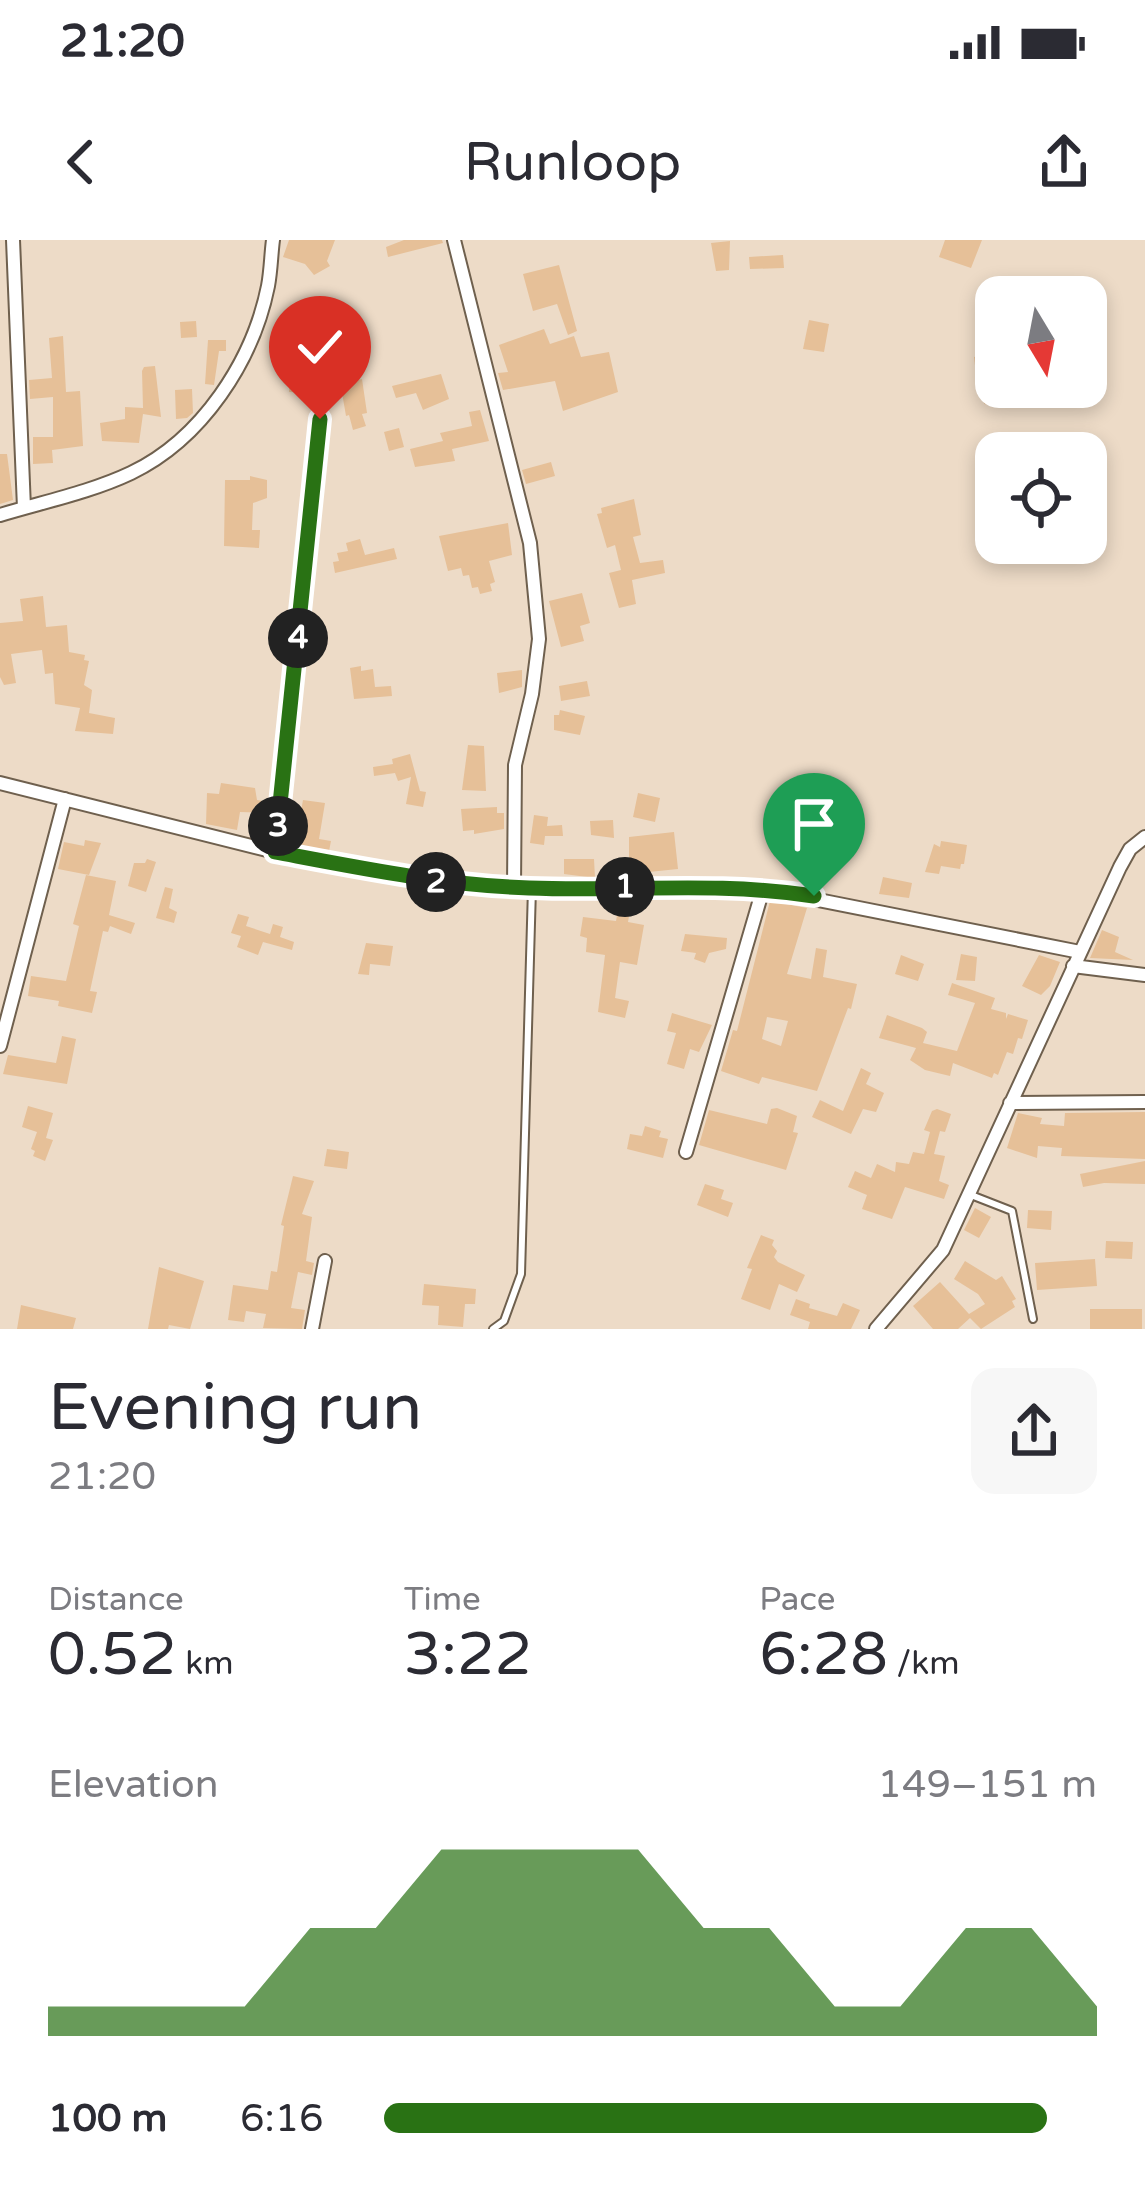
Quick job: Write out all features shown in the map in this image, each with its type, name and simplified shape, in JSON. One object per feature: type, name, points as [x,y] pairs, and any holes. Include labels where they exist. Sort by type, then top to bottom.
[{"type":"street","points":[[13,240],[24,508]]},
{"type":"street","points":[[0,515],[128,474],[188,434],[221,393],[253,335],[267,288],[273,240]]},
{"type":"street","points":[[454,240],[530,543],[537,590],[539,638],[515,766],[514,887]]},
{"type":"street","points":[[275,852],[320,419]]},
{"type":"street","points":[[0,783],[275,852],[443,884],[763,889],[1145,975]]},
{"type":"street","points":[[0,1046],[65,799]]},
{"type":"street","points":[[876,1329],[943,1250],[1120,867],[1130,849],[1145,837]]},
{"type":"street","points":[[686,1152],[763,889]]},
{"type":"street","points":[[1010,1103],[1145,1102]]},
{"type":"street","points":[[312,1329],[325,1262]]},
{"type":"lane","points":[[493,1329],[504,1322],[521,1274],[532,888]]},
{"type":"lane","points":[[971,1195],[1012,1211],[1033,1319]]},
{"type":"building","points":[[289,240],[335,240],[327,261],[330,266],[314,275],[305,264],[283,257]]},
{"type":"building","points":[[404,240],[443,243],[388,257],[386,247]]},
{"type":"building","points":[[945,240],[982,240],[971,268],[939,257]]},
{"type":"building","points":[[730,241],[729,270],[716,271],[711,243]]},
{"type":"building","points":[[783,255],[784,268],[750,269],[749,257]]},
{"type":"building","points":[[559,265],[577,331],[568,335],[557,304],[533,311],[523,274]]},
{"type":"building","points":[[809,320],[829,324],[824,352],[803,349]]},
{"type":"building","points":[[196,321],[197,337],[181,338],[180,322]]},
{"type":"building","points":[[544,329],[550,344],[574,336],[581,357],[609,352],[618,392],[563,411],[555,381],[503,390],[498,373],[508,372],[499,345]]},
{"type":"building","points":[[63,336],[66,392],[80,391],[83,446],[52,450],[53,463],[33,464],[33,437],[53,437],[53,397],[30,399],[29,380],[52,378],[49,338]]},
{"type":"building","points":[[208,340],[226,340],[226,351],[219,351],[214,385],[205,384]]},
{"type":"building","points":[[155,366],[161,417],[143,414],[139,443],[102,441],[100,423],[125,419],[125,407],[143,408],[142,371]]},
{"type":"building","points":[[290,366],[319,367],[318,393],[289,392]]},
{"type":"building","points":[[356,370],[367,413],[362,414],[366,426],[353,430],[339,375]]},
{"type":"building","points":[[441,374],[449,399],[423,410],[416,393],[396,398],[392,386]]},
{"type":"building","points":[[192,389],[193,413],[176,419],[175,390]]},
{"type":"building","points":[[480,410],[489,441],[452,449],[455,461],[415,467],[410,449],[443,441],[440,433],[472,426],[469,412]]},
{"type":"building","points":[[399,428],[404,447],[389,451],[384,432]]},
{"type":"building","points":[[0,454],[7,454],[13,500],[0,504]]},
{"type":"building","points":[[551,462],[555,476],[526,484],[522,470]]},
{"type":"building","points":[[250,476],[267,480],[267,498],[253,503],[252,530],[260,530],[259,548],[224,546],[225,480],[250,480]]},
{"type":"building","points":[[634,499],[641,535],[633,537],[640,563],[663,560],[665,573],[632,580],[636,604],[619,608],[609,573],[621,570],[615,545],[607,548],[597,514],[602,513],[601,508]]},
{"type":"building","points":[[508,523],[512,555],[489,561],[495,582],[490,584],[492,591],[480,594],[461,568],[448,571],[439,536]]},
{"type":"building","points":[[360,539],[365,555],[394,548],[397,559],[335,573],[337,553],[348,551],[346,543]]},
{"type":"building","points":[[582,593],[590,623],[580,626],[584,641],[561,647],[549,601]]},
{"type":"building","points":[[43,596],[46,627],[67,625],[69,652],[85,655],[84,660],[89,661],[84,685],[92,690],[89,713],[115,718],[113,734],[75,731],[80,708],[55,704],[53,673],[45,674],[42,650],[11,654],[16,683],[4,685],[0,623],[23,621],[20,599]]},
{"type":"building","points":[[361,666],[361,671],[373,669],[375,687],[391,686],[392,696],[354,699],[350,668]]},
{"type":"building","points":[[522,670],[522,687],[499,693],[497,673]]},
{"type":"building","points":[[587,681],[590,696],[561,701],[559,686]]},
{"type":"building","points":[[560,710],[585,716],[580,735],[554,730],[554,715]]},
{"type":"building","points":[[468,745],[484,746],[486,791],[462,790]]},
{"type":"building","points":[[410,754],[420,791],[426,792],[423,807],[406,804],[411,777],[398,781],[395,773],[374,776],[373,767],[393,764],[392,759]]},
{"type":"building","points":[[221,783],[255,788],[257,800],[270,802],[268,813],[240,812],[237,830],[206,824],[207,793],[219,794]]},
{"type":"building","points":[[638,793],[660,798],[655,822],[633,817]]},
{"type":"building","points":[[303,800],[325,803],[319,839],[331,841],[329,851],[295,845]]},
{"type":"building","points":[[497,807],[497,813],[504,813],[504,829],[463,831],[461,809]]},
{"type":"building","points":[[534,815],[548,817],[547,826],[562,825],[563,836],[545,836],[544,845],[530,843]]},
{"type":"building","points":[[613,820],[614,838],[591,835],[590,821]]},
{"type":"building","points":[[674,832],[678,869],[629,874],[629,837]]},
{"type":"building","points":[[85,840],[101,843],[89,875],[58,869],[64,842],[84,846]]},
{"type":"building","points":[[941,841],[967,845],[964,864],[960,869],[941,866],[939,874],[925,872],[934,844],[940,847]]},
{"type":"building","points":[[564,859],[594,859],[595,878],[564,874]]},
{"type":"building","points":[[156,862],[146,892],[128,886],[134,863]]},
{"type":"building","points":[[86,875],[116,881],[109,915],[135,923],[131,934],[110,926],[108,932],[103,931],[90,991],[97,992],[92,1013],[28,996],[31,976],[66,981],[79,926],[73,924]]},
{"type":"building","points":[[883,877],[912,883],[909,898],[879,894]]},
{"type":"building","points":[[165,887],[173,889],[169,908],[177,912],[174,923],[156,918]]},
{"type":"building","points":[[620,899],[632,899],[628,922],[644,925],[637,965],[620,962],[615,998],[629,1001],[625,1018],[598,1012],[605,955],[586,952],[587,938],[580,936],[583,917],[616,921]]},
{"type":"building","points":[[770,901],[807,908],[787,974],[811,979],[816,948],[827,950],[823,977],[857,984],[817,1091],[762,1077],[759,1084],[721,1071],[733,1030],[737,1031]],"holes":[[[767,1017],[788,1021],[781,1046],[762,1039]]]},
{"type":"building","points":[[238,914],[249,917],[246,926],[270,934],[273,924],[283,927],[280,937],[294,942],[292,950],[263,942],[258,955],[237,947],[241,936],[231,933]]},
{"type":"building","points":[[1102,930],[1119,937],[1115,952],[1133,960],[1090,958]]},
{"type":"building","points":[[685,934],[727,938],[726,949],[709,953],[705,963],[694,959],[696,953],[681,951]]},
{"type":"building","points":[[366,943],[393,946],[390,966],[370,964],[369,975],[358,974]]},
{"type":"building","points":[[961,954],[977,957],[975,981],[956,980]]},
{"type":"building","points":[[901,955],[924,964],[918,981],[895,974]]},
{"type":"building","points":[[1039,955],[1060,962],[1041,995],[1022,986]]},
{"type":"building","points":[[952,983],[995,998],[991,1009],[1006,1013],[1006,1019],[1008,1014],[1028,1020],[1013,1054],[1007,1052],[998,1075],[992,1078],[953,1063],[950,1076],[925,1070],[910,1060],[916,1048],[879,1038],[887,1015],[922,1028],[927,1032],[923,1043],[957,1051],[975,1003],[948,995]]},
{"type":"building","points":[[672,1013],[712,1025],[699,1052],[690,1049],[684,1069],[667,1064],[676,1033],[667,1031]]},
{"type":"building","points":[[62,1036],[76,1039],[67,1084],[3,1074],[8,1055],[56,1063]]},
{"type":"building","points":[[861,1068],[871,1073],[866,1084],[884,1093],[876,1112],[863,1109],[851,1134],[812,1117],[820,1100],[843,1111]]},
{"type":"building","points":[[28,1106],[53,1113],[46,1138],[53,1140],[45,1161],[33,1156],[31,1149],[37,1132],[22,1127]]},
{"type":"building","points":[[771,1109],[797,1116],[793,1132],[798,1133],[786,1170],[699,1145],[709,1110],[767,1124]]},
{"type":"building","points":[[937,1109],[951,1114],[934,1154],[945,1156],[939,1181],[949,1185],[944,1199],[905,1187],[892,1219],[862,1209],[867,1195],[848,1187],[855,1171],[871,1178],[877,1164],[895,1172],[896,1162],[909,1164],[913,1152],[924,1154],[930,1132],[924,1130]]},
{"type":"building","points":[[1145,1112],[1145,1159],[1061,1156],[1062,1148],[1038,1146],[1037,1158],[1007,1148],[1018,1113],[1042,1118],[1040,1124],[1064,1126],[1065,1113]]},
{"type":"building","points":[[645,1126],[668,1139],[663,1158],[627,1149],[630,1134],[642,1136]]},
{"type":"building","points":[[327,1149],[349,1152],[347,1169],[324,1166]]},
{"type":"building","points":[[1145,1161],[1145,1184],[1083,1187],[1080,1174]]},
{"type":"building","points":[[293,1176],[314,1181],[302,1214],[312,1217],[306,1261],[314,1263],[312,1275],[298,1272],[291,1308],[305,1310],[302,1329],[263,1328],[266,1314],[246,1311],[244,1322],[228,1320],[233,1285],[268,1290],[271,1271],[277,1272],[281,1225]]},
{"type":"building","points":[[705,1184],[724,1190],[721,1199],[733,1203],[728,1217],[697,1205]]},
{"type":"building","points":[[975,1208],[991,1217],[979,1238],[964,1230]]},
{"type":"building","points":[[1028,1210],[1052,1211],[1051,1230],[1027,1228]]},
{"type":"building","points":[[761,1235],[774,1240],[778,1262],[805,1275],[797,1292],[779,1284],[770,1310],[741,1299]]},
{"type":"building","points":[[1106,1241],[1133,1242],[1132,1259],[1105,1258]]},
{"type":"building","points":[[1095,1259],[1097,1286],[1037,1290],[1035,1263]]},
{"type":"building","points":[[965,1261],[996,1280],[1002,1276],[1016,1299],[1012,1301],[1015,1307],[981,1329],[970,1318],[958,1329],[933,1329],[913,1306],[940,1282],[969,1314],[985,1304],[954,1279]]},
{"type":"building","points":[[159,1267],[204,1281],[190,1329],[169,1325],[168,1329],[148,1329]]},
{"type":"building","points":[[424,1284],[476,1289],[475,1304],[465,1304],[463,1327],[438,1325],[439,1306],[422,1305]]},
{"type":"building","points":[[796,1299],[837,1316],[843,1303],[860,1310],[851,1329],[808,1329],[810,1322],[790,1315]]},
{"type":"building","points":[[21,1305],[76,1318],[73,1329],[17,1329]]},
{"type":"building","points":[[1090,1309],[1142,1309],[1142,1329],[1090,1329]]},
{"type":"route","points":[[320,419],[275,852],[443,884],[736,886],[814,896]]}]
